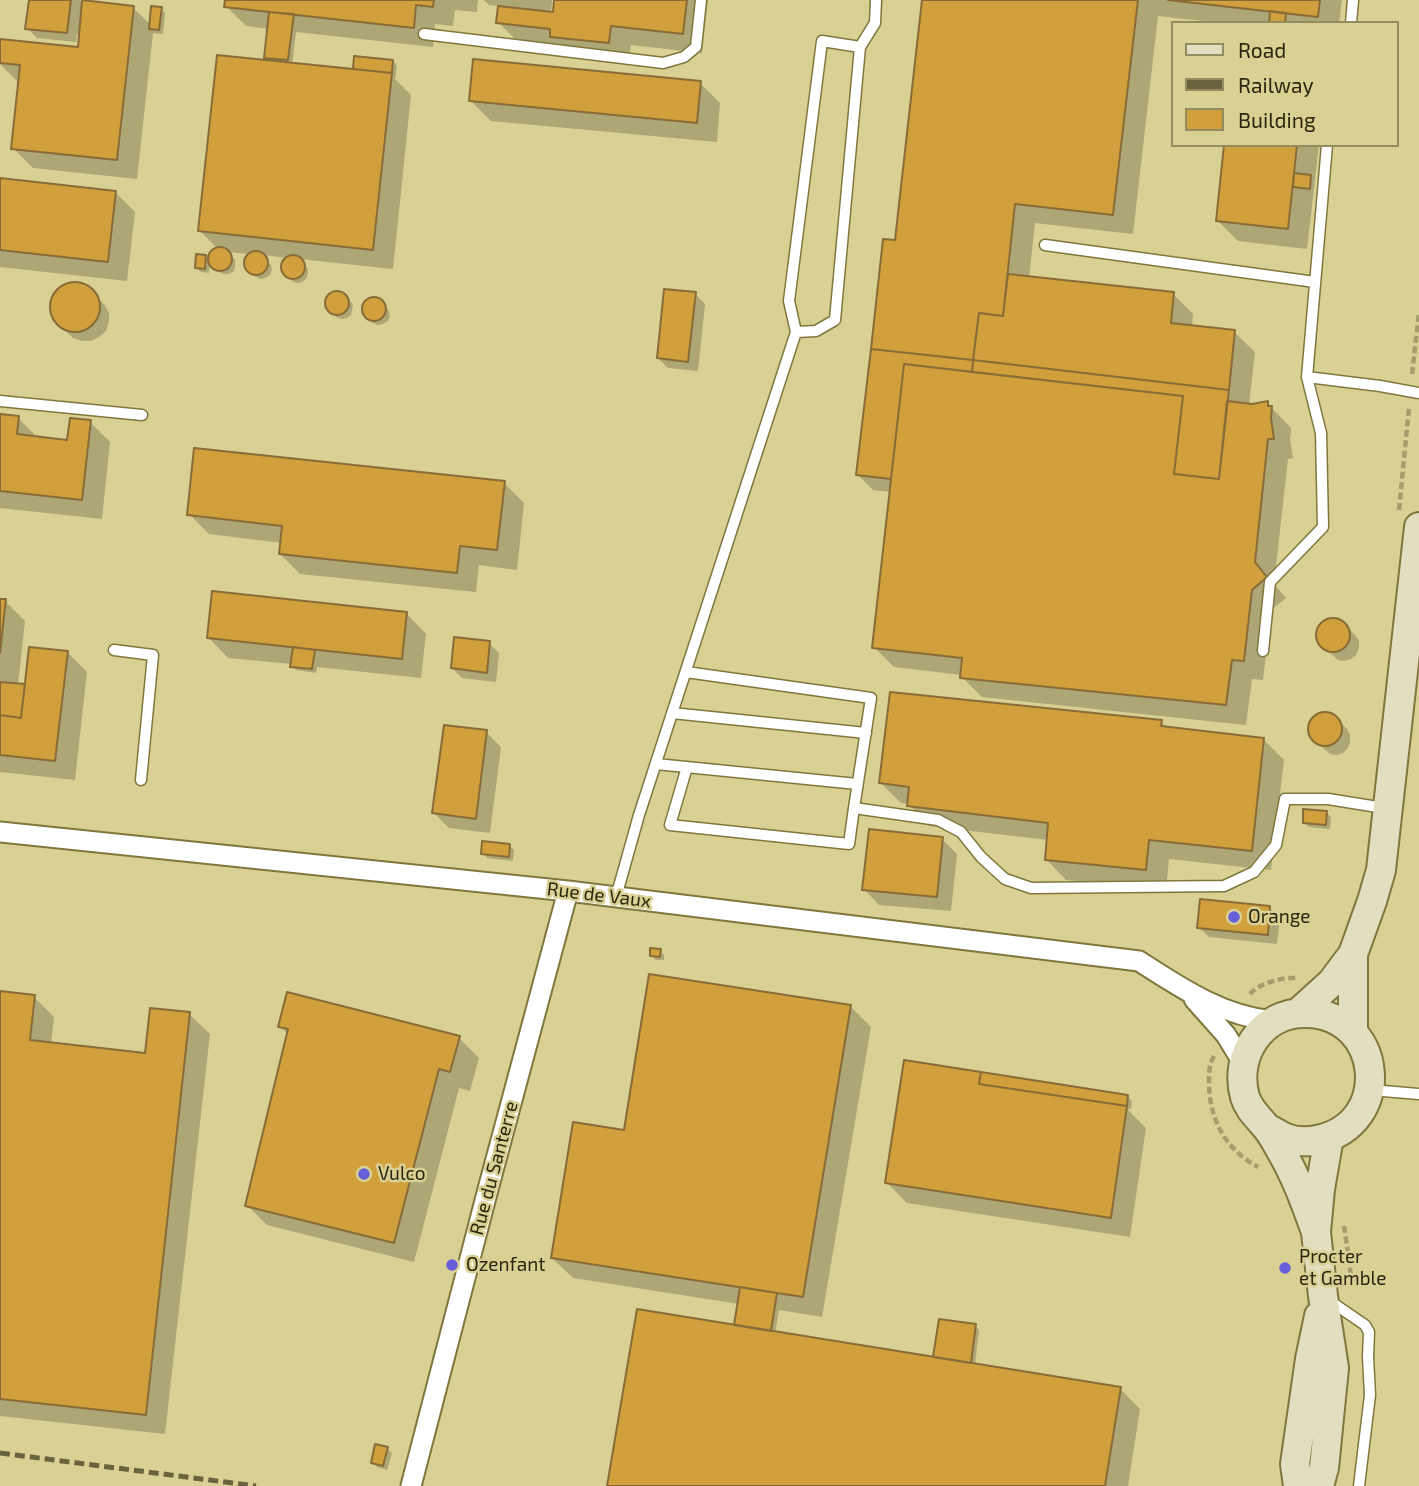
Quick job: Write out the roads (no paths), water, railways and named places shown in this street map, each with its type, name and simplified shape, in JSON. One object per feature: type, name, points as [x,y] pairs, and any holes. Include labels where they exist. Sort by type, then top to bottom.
[{"type":"main road","points":[[1317,1232],[1291,1169],[1246,1099],[1242,1082],[1243,1063],[1249,1046],[1259,1032],[1286,1017],[1332,982],[1353,954],[1372,901],[1381,870],[1419,527]]},
{"type":"main road","points":[[1353,954],[1353,1031]]},
{"type":"main road","points":[[1267,1128],[1286,1138],[1308,1142],[1329,1137],[1356,1119],[1370,1090],[1371,1069],[1365,1049],[1353,1031],[1337,1020],[1318,1013],[1286,1017]]},
{"type":"main road","points":[[1319,1486],[1324,1468],[1334,1368],[1317,1232],[1320,1189],[1329,1137]]},
{"type":"main road","points":[[1298,1486],[1295,1464],[1310,1359],[1323,1296]]},
{"type":"street","name":"Rue de Vaux","points":[[0,832],[568,891],[1139,961],[1188,993],[1237,1015],[1253,1019],[1286,1017]]},
{"type":"street","name":"Rue du Santerre","points":[[411,1486],[568,891]]},
{"type":"street","name":"Rue de Vaux","points":[[1188,993],[1226,1035],[1243,1063]]},
{"type":"lane","points":[[424,34],[663,63],[684,57],[696,47],[701,0]]},
{"type":"lane","points":[[796,332],[816,331],[835,320],[860,47],[875,23],[876,0]]},
{"type":"lane","points":[[1351,21],[1353,0]]},
{"type":"lane","points":[[616,897],[656,764],[796,332],[789,301],[822,41],[860,47]]},
{"type":"lane","points":[[1263,651],[1270,582],[1323,527],[1321,433],[1307,377],[1328,147]]},
{"type":"lane","points":[[1045,245],[1315,282]]},
{"type":"lane","points":[[1307,377],[1419,393]]},
{"type":"lane","points":[[0,401],[142,415]]},
{"type":"lane","points":[[114,650],[153,655],[141,780]]},
{"type":"lane","points":[[686,672],[871,698],[849,844],[670,825],[687,767]]},
{"type":"lane","points":[[673,713],[866,733]]},
{"type":"lane","points":[[656,764],[858,784]]},
{"type":"lane","points":[[854,808],[939,820],[961,832],[981,857],[1005,880],[1031,888],[1224,886],[1254,873],[1276,845],[1285,799],[1328,799],[1388,808]]},
{"type":"lane","points":[[1370,1090],[1419,1094]]},
{"type":"lane","points":[[1323,1296],[1365,1325],[1369,1332],[1370,1395],[1359,1486]]},
{"type":"railway","points":[[0,1453],[256,1486]]},
{"type":"place","name":"Orange","points":[[1234,917]]},
{"type":"place","name":"Vulco","points":[[364,1174]]},
{"type":"place","name":"Ozenfant","points":[[452,1265]]},
{"type":"place","name":"Procter et Gamble","points":[[1285,1268]]}]
